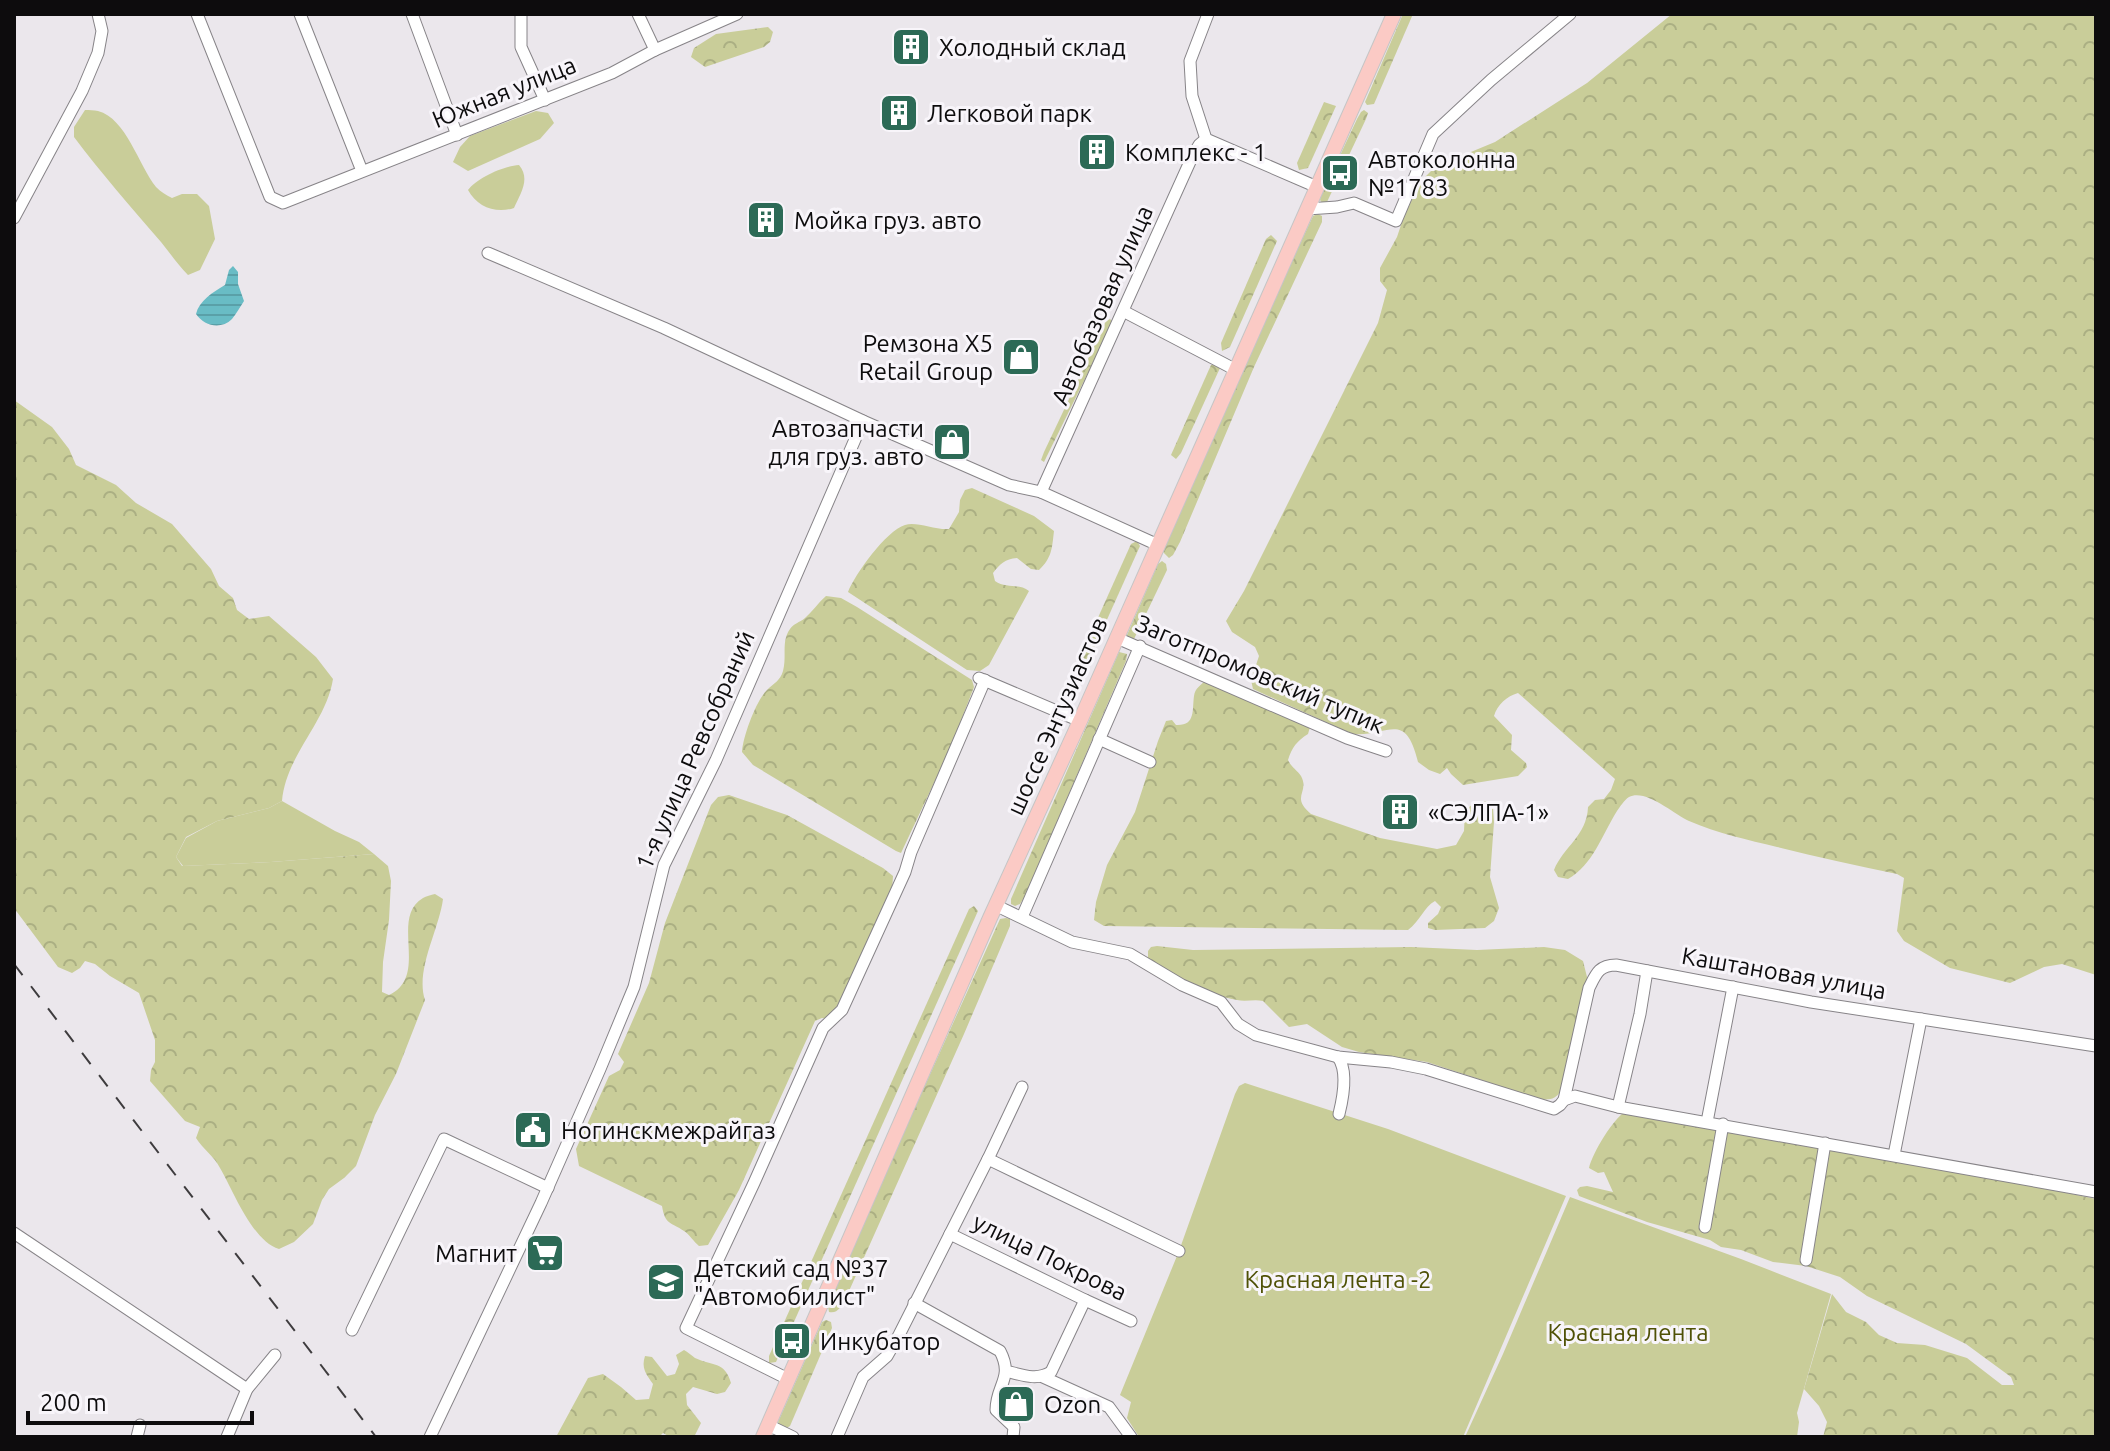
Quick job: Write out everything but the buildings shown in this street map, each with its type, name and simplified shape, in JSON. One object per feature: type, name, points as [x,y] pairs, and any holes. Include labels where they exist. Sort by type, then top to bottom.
[{"type":"main road","name":"шоссе Энтузиастов","points":[[765,1431],[995,905],[1394,14]]},
{"type":"street","points":[[14,218],[77,102],[98,53],[102,31],[98,14]]},
{"type":"street","name":"Южная улица","points":[[197,14],[270,197],[283,203],[612,73],[655,50],[737,14]]},
{"type":"street","points":[[300,14],[362,171]]},
{"type":"street","points":[[412,14],[457,135]]},
{"type":"street","points":[[521,14],[521,47],[545,100]]},
{"type":"street","points":[[638,14],[655,50]]},
{"type":"street","points":[[1208,14],[1190,61],[1192,96],[1206,139],[1317,187]]},
{"type":"street","points":[[1307,209],[1354,203],[1396,221],[1433,134],[1491,80],[1570,14]]},
{"type":"street","name":"Автобазовая улица","points":[[1041,492],[1193,155],[1206,139]]},
{"type":"street","points":[[488,253],[670,331],[1009,485],[1041,492],[1158,545]]},
{"type":"street","points":[[1123,311],[1236,370]]},
{"type":"street","name":"1-я улица Ревсобраний","points":[[430,1437],[548,1188],[634,987],[664,865],[716,760],[863,421]]},
{"type":"street","name":"Заготпромовский тупик","points":[[1117,638],[1347,738],[1386,751]]},
{"type":"street","points":[[1022,917],[1140,646]]},
{"type":"street","points":[[788,1379],[686,1328],[823,1028],[842,1010],[905,872],[982,679],[1080,721]]},
{"type":"street","points":[[1099,739],[1150,762]]},
{"type":"street","points":[[995,905],[1072,942],[1130,954],[1182,985],[1221,1002],[1238,1024],[1256,1035],[1338,1057],[1426,1069],[1554,1109],[1575,1096],[1618,1107],[2096,1192]]},
{"type":"street","name":"Каштановая улица","points":[[1564,1100],[1589,988],[1596,973],[1607,965],[2096,1046]]},
{"type":"street","points":[[1618,1107],[1647,971]]},
{"type":"street","points":[[1707,1122],[1733,987]]},
{"type":"street","points":[[1894,1155],[1921,1019]]},
{"type":"street","points":[[1338,1057],[1343,1071],[1343,1101],[1339,1114]]},
{"type":"street","points":[[837,1437],[863,1377],[887,1356],[1022,1087]]},
{"type":"street","points":[[1705,1227],[1723,1124]]},
{"type":"street","points":[[352,1330],[444,1139],[548,1188]]},
{"type":"street","points":[[1806,1260],[1825,1143]]},
{"type":"street","points":[[988,1159],[1179,1251]]},
{"type":"street","points":[[14,1233],[247,1389]]},
{"type":"street","name":"улица Покрова","points":[[950,1234],[1131,1321]]},
{"type":"street","points":[[1043,1377],[1051,1372],[1057,1362],[1085,1300]]},
{"type":"street","points":[[914,1303],[1000,1351],[1006,1371],[996,1398],[996,1410],[1014,1427],[1013,1437]]},
{"type":"street","points":[[227,1437],[247,1389],[275,1355]]},
{"type":"street","points":[[1006,1371],[1043,1377],[1109,1407],[1131,1437]]},
{"type":"street","points":[[765,1431],[793,1437]]},
{"type":"green space","points":[[1403,14],[1413,14],[1374,104],[1367,105],[1365,102]]},
{"type":"green space","points":[[1672,14],[2096,14],[2096,975],[2062,964],[2044,967],[2010,983],[1950,968],[1904,941],[1897,931],[1904,878],[1897,874],[1722,833],[1689,821],[1643,796],[1629,797],[1624,802],[1591,858],[1577,873],[1568,879],[1558,877],[1554,870],[1584,826],[1588,807],[1595,800],[1604,799],[1615,779],[1518,693],[1503,702],[1494,716],[1512,735],[1511,750],[1527,767],[1518,776],[1463,785],[1447,768],[1440,774],[1418,762],[1413,746],[1401,731],[1394,729],[1352,734],[1253,689],[1251,680],[1259,656],[1255,647],[1232,632],[1226,621],[1244,591],[1378,323],[1387,290],[1380,281],[1380,268],[1421,181],[1435,167],[1453,156],[1495,142],[1587,83]]},
{"type":"green space","points":[[768,27],[773,32],[770,42],[764,47],[705,67],[691,57],[694,48],[716,34]]},
{"type":"green space","points":[[1324,102],[1336,106],[1308,168],[1299,170],[1297,163]]},
{"type":"green space","points":[[85,110],[108,115],[116,123],[162,192],[172,198],[197,194],[209,206],[215,239],[200,270],[188,275],[184,271],[74,137],[74,127]]},
{"type":"green space","points":[[1364,110],[1368,113],[1366,119],[1327,202],[1323,204],[1321,196]]},
{"type":"green space","points":[[536,111],[548,113],[554,123],[540,139],[468,171],[453,162],[470,136]]},
{"type":"green space","points":[[519,165],[524,181],[514,208],[488,208],[476,201],[468,190],[491,173]]},
{"type":"green space","points":[[1313,216],[1322,216],[1322,222],[1254,367],[1180,542],[1169,558],[1163,552],[1242,369]]},
{"type":"green space","points":[[1271,235],[1277,241],[1230,347],[1222,351],[1221,343],[1266,239]]},
{"type":"green space","points":[[1110,319],[1113,322],[1044,462],[1041,460],[1044,452],[1106,321]]},
{"type":"green space","points":[[1211,365],[1220,368],[1176,459],[1171,455]]},
{"type":"green space","points":[[14,400],[52,427],[69,449],[76,465],[116,485],[136,503],[172,524],[211,569],[219,586],[233,598],[237,610],[249,619],[269,616],[316,657],[333,679],[323,710],[291,769],[282,801],[269,808],[217,821],[186,837],[176,857],[182,866],[374,854],[388,866],[391,881],[382,992],[389,995],[401,986],[407,975],[409,919],[413,907],[430,895],[435,894],[443,899],[425,963],[425,1000],[356,1166],[329,1189],[313,1224],[294,1242],[279,1249],[269,1244],[252,1226],[218,1164],[196,1138],[200,1127],[185,1121],[150,1081],[155,1062],[155,1040],[139,993],[95,964],[85,961],[72,973],[58,967],[14,908]]},
{"type":"green space","points":[[972,488],[1034,516],[1054,531],[1049,557],[1039,570],[1031,569],[1017,558],[1003,562],[993,573],[995,581],[999,583],[1029,591],[989,665],[980,671],[967,670],[848,592],[864,564],[889,535],[909,524],[949,529],[959,512],[965,490]]},
{"type":"green space","points":[[1137,541],[1140,546],[1088,662],[1083,666],[1079,660],[1131,544]]},
{"type":"green space","points":[[1162,561],[1167,570],[1134,639],[1128,639],[1127,635]]},
{"type":"green space","points":[[826,596],[841,598],[857,607],[972,680],[974,687],[950,749],[901,853],[753,765],[742,752],[747,728],[759,702],[782,674],[787,634]]},
{"type":"green space","points":[[1119,652],[1127,654],[1126,661],[1025,896],[1015,906],[1011,904],[1011,899]]},
{"type":"green space","points":[[1206,680],[1310,727],[1308,734],[1293,748],[1288,760],[1301,776],[1302,803],[1311,814],[1380,838],[1437,849],[1456,845],[1464,831],[1465,811],[1476,801],[1487,801],[1493,809],[1494,822],[1490,877],[1499,908],[1494,921],[1485,928],[1428,928],[1428,923],[1441,907],[1435,901],[1408,930],[1104,926],[1094,920],[1107,865],[1135,812],[1166,721],[1172,720],[1176,725],[1182,725],[1190,720],[1195,693]]},
{"type":"green space","points":[[729,795],[787,815],[893,876],[886,908],[861,964],[834,1012],[828,1019],[815,1021],[739,1190],[708,1245],[699,1246],[686,1232],[667,1220],[662,1206],[579,1166],[576,1149],[609,1076],[620,1070],[624,1062],[618,1054],[649,983],[665,923],[711,805],[718,797]]},
{"type":"green space","points":[[282,801],[359,842],[374,854],[183,866],[176,857],[186,838],[217,821],[269,808]]},
{"type":"green space","points":[[974,906],[978,911],[776,1362],[769,1363],[769,1356],[969,909]]},
{"type":"green space","points":[[1000,919],[1010,919],[1010,926],[845,1300],[837,1311],[829,1312],[828,1307],[886,1172]]},
{"type":"green space","points":[[1157,946],[1193,950],[1411,947],[1477,950],[1544,947],[1565,950],[1583,961],[1588,981],[1561,1090],[1554,1098],[1539,1099],[1427,1062],[1342,1047],[1307,1024],[1289,1027],[1263,1001],[1240,1001],[1213,994],[1148,960],[1148,951]]},
{"type":"green space","name":"Красная лента -2","points":[[1245,1083],[1388,1129],[1566,1196],[1463,1437],[1139,1437],[1127,1418],[1131,1402],[1120,1395],[1179,1251],[1235,1094],[1239,1086]]},
{"type":"green space","points":[[1626,1111],[1968,1172],[2096,1199],[2096,1437],[1823,1437],[1827,1422],[1819,1406],[1804,1389],[1832,1294],[1846,1312],[1866,1322],[1879,1335],[1897,1343],[1925,1345],[1967,1358],[2002,1385],[2014,1385],[2011,1377],[1966,1344],[1867,1296],[1840,1277],[1721,1247],[1710,1240],[1647,1222],[1579,1196],[1577,1190],[1587,1186],[1613,1192],[1604,1172],[1598,1173],[1589,1168],[1604,1136]]},
{"type":"green space","name":"Красная лента","points":[[1570,1197],[1831,1294],[1797,1413],[1797,1437],[1465,1437]]},
{"type":"green space","points":[[822,1322],[831,1322],[832,1328],[790,1426],[780,1428],[778,1422]]},
{"type":"green space","points":[[684,1350],[695,1358],[717,1365],[725,1371],[731,1383],[725,1392],[717,1394],[693,1387],[686,1394],[687,1405],[701,1423],[694,1437],[670,1437],[663,1433],[659,1437],[556,1437],[588,1378],[603,1374],[636,1400],[649,1399],[653,1384],[644,1367],[645,1356],[652,1357],[667,1376],[675,1374],[679,1364],[676,1355]]},
{"type":"water","points":[[233,266],[238,272],[238,284],[244,301],[228,322],[223,325],[208,324],[196,314],[198,309],[207,297],[225,285]]},
{"type":"railway","points":[[14,964],[376,1437]]},
{"type":"place","name":"Холодный склад","points":[[911,47]]},
{"type":"place","name":"Легковой парк","points":[[899,113]]},
{"type":"place","name":"Комплекс - 1","points":[[1097,152]]},
{"type":"place","name":"Автоколонна №1783","points":[[1340,173]]},
{"type":"place","name":"Мойка груз. авто","points":[[766,220]]},
{"type":"place","name":"Ремзона X5 Retail Group","points":[[1021,357]]},
{"type":"place","name":"Автозапчасти для груз. авто","points":[[952,442]]},
{"type":"place","name":"«СЭЛПА-1»","points":[[1400,812]]},
{"type":"place","name":"Ногинскмежрайгаз","points":[[533,1130]]},
{"type":"place","name":"Магнит","points":[[545,1253]]},
{"type":"place","name":"Детский сад №37 \"Автомобилист\"","points":[[666,1282]]},
{"type":"place","name":"Инкубатор","points":[[792,1341]]},
{"type":"place","name":"Ozon","points":[[1016,1404]]}]
